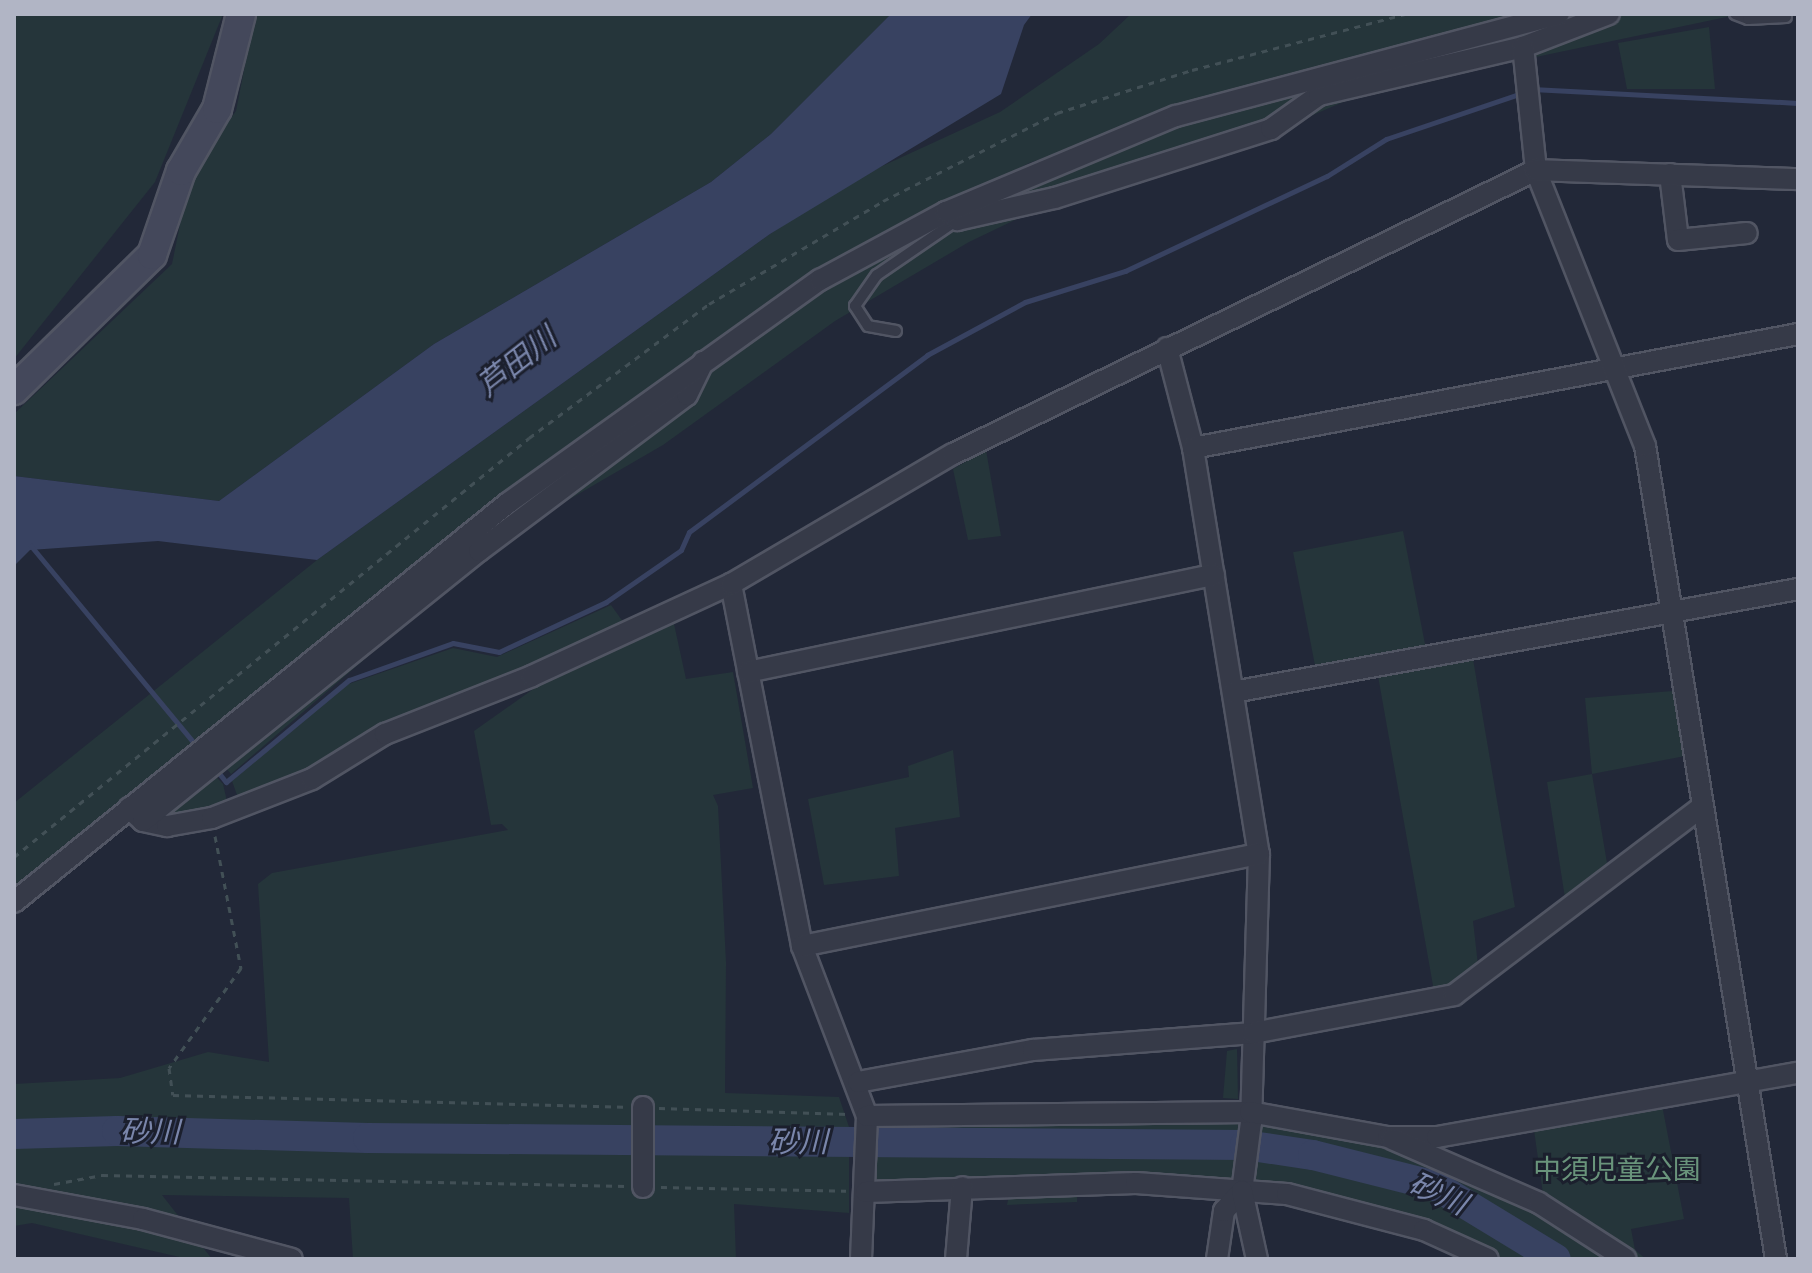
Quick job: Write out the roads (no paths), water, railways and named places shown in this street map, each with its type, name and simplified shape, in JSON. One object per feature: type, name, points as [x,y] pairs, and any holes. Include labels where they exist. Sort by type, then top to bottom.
[{"type":"street","points":[[14,390],[152,255],[181,171],[217,109],[241,14]]},
{"type":"street","points":[[14,902],[136,815],[508,503],[704,359],[820,280],[952,216],[1176,116],[1559,14]]},
{"type":"street","points":[[952,216],[1055,198],[1271,129],[1319,95],[1523,47],[1609,14]]},
{"type":"street","points":[[1523,47],[1536,170],[1611,367],[1645,446],[1700,808],[1776,1259]]},
{"type":"street","points":[[136,815],[167,826],[212,818],[312,779],[385,734],[532,676],[731,584],[953,454],[1536,170],[1798,179]]},
{"type":"street","points":[[1670,174],[1678,240],[1747,233]]},
{"type":"street","points":[[1193,448],[1798,334]]},
{"type":"street","points":[[1167,348],[1193,448],[1259,854],[1250,1117],[1242,1191],[1257,1259]]},
{"type":"street","points":[[748,672],[1214,575]]},
{"type":"street","points":[[731,584],[802,946],[858,1082],[867,1116],[861,1259]]},
{"type":"street","points":[[1233,692],[1798,589]]},
{"type":"street","points":[[858,1082],[1033,1050],[1253,1033],[1454,995],[1700,808]]},
{"type":"street","points":[[802,946],[1259,854]]},
{"type":"street","points":[[867,1116],[1250,1117],[1388,1137],[1437,1137],[1798,1073]]},
{"type":"street","points":[[643,1107],[643,1187]]},
{"type":"street","points":[[1388,1137],[1423,1157],[1539,1203],[1626,1259]]},
{"type":"street","points":[[866,1192],[1136,1183],[1242,1191],[1351,1208],[1424,1230],[1488,1259]]},
{"type":"street","points":[[956,1259],[962,1187]]},
{"type":"street","points":[[1217,1259],[1224,1211],[1242,1191]]},
{"type":"street","points":[[14,1195],[143,1219],[292,1259]]},
{"type":"lane","points":[[1735,14],[1748,19],[1786,17]]},
{"type":"lane","points":[[896,331],[868,326],[855,306],[877,275],[952,216]]},
{"type":"water","name":"芦田川","points":[[891,14],[1032,14],[1024,25],[1001,94],[770,234],[317,560],[158,541],[30,550],[14,566],[14,476],[219,501],[434,344],[711,182],[771,134]]},
{"type":"waterway","points":[[1532,89],[1798,103]]},
{"type":"waterway","points":[[215,768],[226,782],[349,680],[453,643],[499,652],[606,602],[681,550],[689,532],[927,355],[1025,302],[1125,271],[1327,176],[1386,139],[1522,93]]},
{"type":"waterway","points":[[31,546],[198,748]]},
{"type":"waterway","name":"砂川","points":[[14,1134],[117,1131],[368,1138],[1245,1145],[1313,1155],[1436,1186],[1556,1259]]},
{"type":"park label","name":"中須児童公園","points":[[1617,1170]]}]
